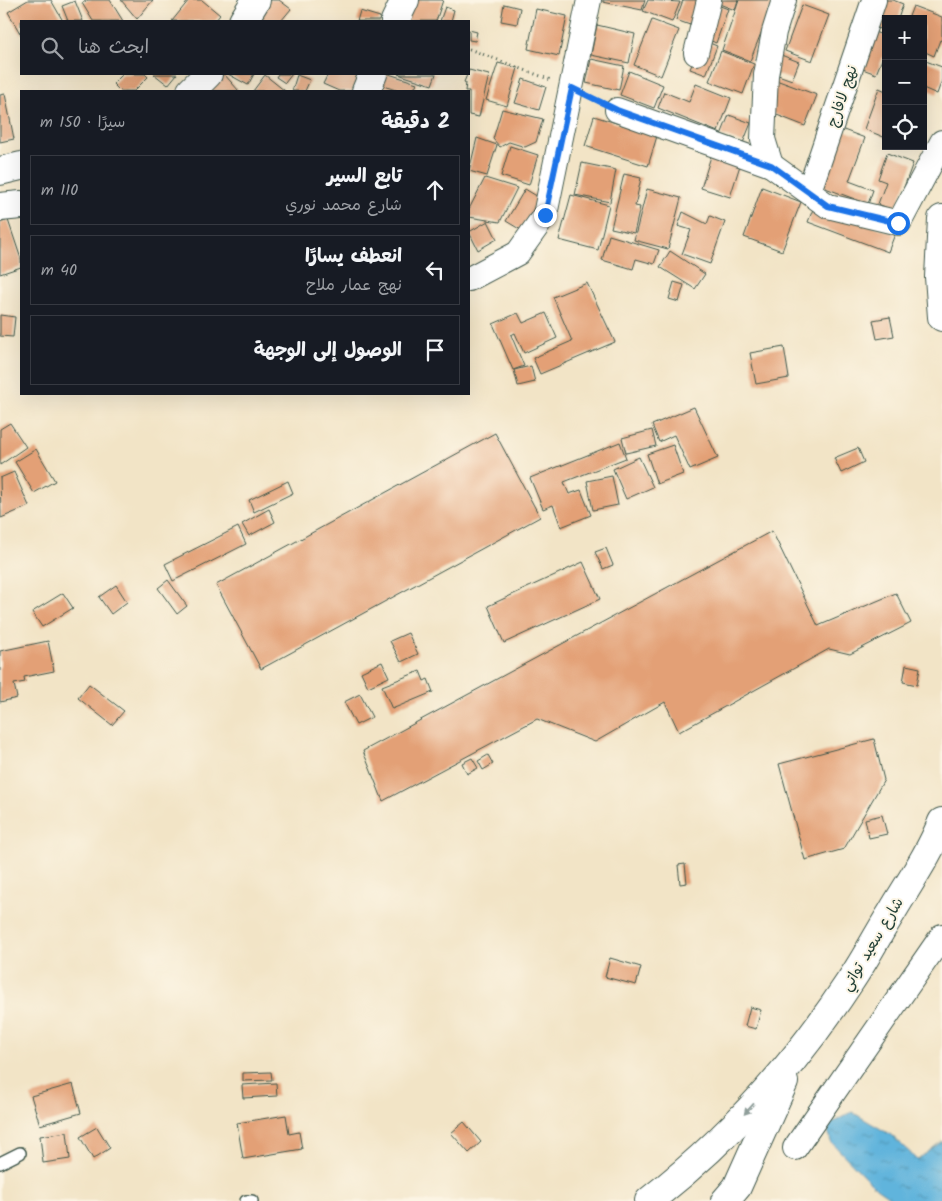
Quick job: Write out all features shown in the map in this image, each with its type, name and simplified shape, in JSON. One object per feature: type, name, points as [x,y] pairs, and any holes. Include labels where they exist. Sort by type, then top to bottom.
[{"type":"main road","points":[[244,20],[256,0]]},
{"type":"main road","points":[[395,20],[405,0]]},
{"type":"main road","points":[[192,90],[207,75]]},
{"type":"main road","points":[[366,90],[373,75]]},
{"type":"main road","points":[[0,171],[20,166]]},
{"type":"main road","points":[[0,207],[20,205]]},
{"type":"main road","points":[[942,219],[939,277],[942,317]]},
{"type":"main road","name":"شارع سعيد تواتي","points":[[649,1201],[678,1178],[732,1128],[793,1060],[851,981],[924,857],[942,822]]},
{"type":"main road","name":"شارع سعيد تواتي","points":[[725,1201],[737,1187],[793,1060]]},
{"type":"street","points":[[470,277],[518,253],[545,215],[590,0]]},
{"type":"street","points":[[696,53],[709,0]]},
{"type":"street","points":[[771,165],[763,139],[766,75],[774,32],[784,0]]},
{"type":"street","name":"نهج لافارج","points":[[810,191],[874,0]]},
{"type":"street","points":[[617,110],[771,165],[810,191],[828,206],[898,223],[942,142]]},
{"type":"street","points":[[795,1148],[942,936]]},
{"type":"lane","points":[[0,1163],[20,1153]]},
{"type":"lane","points":[[246,1201],[252,1201]]},
{"type":"path","points":[[470,49],[572,88]]},
{"type":"water","points":[[852,1112],[891,1135],[918,1160],[942,1141],[942,1201],[895,1201],[876,1188],[831,1142],[828,1131],[830,1124]]},
{"type":"building","points":[[28,0],[51,0],[62,20],[20,20],[20,33],[8,12]]},
{"type":"building","points":[[88,0],[110,0],[122,20],[92,20],[82,3]]},
{"type":"building","points":[[121,0],[153,0],[137,19]]},
{"type":"building","points":[[189,0],[202,0],[220,15],[216,20],[173,20]]},
{"type":"building","points":[[259,0],[279,0],[291,9],[282,20],[244,20]]},
{"type":"building","points":[[408,0],[443,0],[436,20],[401,19]]},
{"type":"building","points":[[603,0],[645,0],[642,10],[603,2]]},
{"type":"building","points":[[648,0],[680,2],[672,22],[643,11]]},
{"type":"building","points":[[683,0],[700,0],[690,25],[676,20]]},
{"type":"building","points":[[709,0],[738,0],[735,10]]},
{"type":"building","points":[[739,0],[774,0],[750,61],[722,50]]},
{"type":"building","points":[[878,0],[893,0],[903,4],[899,15],[882,15],[882,30],[869,25]]},
{"type":"building","points":[[75,1],[83,20],[68,20],[62,6]]},
{"type":"building","points":[[712,3],[728,9],[716,43],[700,36]]},
{"type":"building","points":[[504,4],[520,8],[517,24],[501,21]]},
{"type":"building","points":[[802,5],[829,15],[812,61],[785,51]]},
{"type":"building","points":[[913,6],[942,17],[942,41],[940,40],[934,56],[927,53],[927,15],[910,15]]},
{"type":"building","points":[[445,7],[454,10],[451,20],[440,20]]},
{"type":"building","points":[[536,9],[567,16],[559,56],[528,49]]},
{"type":"building","points":[[360,11],[380,17],[379,20],[357,20]]},
{"type":"building","points":[[652,20],[679,30],[661,76],[634,65]]},
{"type":"building","points":[[597,25],[635,34],[629,63],[591,55]]},
{"type":"building","points":[[865,29],[882,35],[882,59],[876,74],[852,65]]},
{"type":"building","points":[[470,30],[477,32],[475,41],[470,40]]},
{"type":"building","points":[[702,40],[717,46],[706,75],[690,69]]},
{"type":"building","points":[[721,51],[754,64],[743,94],[709,81]]},
{"type":"building","points":[[771,51],[799,62],[792,80],[764,70]]},
{"type":"building","points":[[591,59],[624,66],[619,90],[586,83]]},
{"type":"building","points":[[927,61],[942,67],[942,80],[937,94],[927,90]]},
{"type":"building","points":[[498,63],[518,68],[507,106],[486,100]]},
{"type":"building","points":[[470,70],[489,75],[479,117],[470,115],[470,90],[465,90],[466,83],[464,82],[467,75],[470,75]]},
{"type":"building","points":[[629,71],[663,85],[654,108],[620,95]]},
{"type":"building","points":[[122,75],[146,75],[148,77],[135,90],[119,90],[113,84]]},
{"type":"building","points":[[155,75],[176,75],[168,85]]},
{"type":"building","points":[[225,75],[238,90],[202,90]]},
{"type":"building","points":[[230,75],[253,75],[248,85]]},
{"type":"building","points":[[265,75],[284,90],[254,90]]},
{"type":"building","points":[[277,75],[291,75],[285,83],[276,77]]},
{"type":"building","points":[[297,75],[310,80],[305,90],[292,90]]},
{"type":"building","points":[[328,75],[360,75],[352,90],[337,90],[323,84]]},
{"type":"building","points":[[384,75],[392,75],[417,83],[414,90],[396,90],[380,85]]},
{"type":"building","points":[[401,75],[436,75],[432,85]]},
{"type":"building","points":[[523,79],[546,87],[539,110],[515,103]]},
{"type":"building","points":[[776,80],[817,95],[805,126],[764,110]]},
{"type":"building","points":[[696,84],[731,98],[718,132],[658,108],[664,92],[689,102]]},
{"type":"building","points":[[879,88],[882,89],[882,136],[864,129]]},
{"type":"building","points":[[5,94],[14,139],[0,142],[0,95]]},
{"type":"building","points":[[502,109],[543,119],[536,142],[525,147],[509,142],[500,147],[493,139]]},
{"type":"building","points":[[729,115],[751,123],[743,143],[721,135]]},
{"type":"building","points":[[594,116],[657,136],[648,166],[585,146]]},
{"type":"building","points":[[833,126],[865,138],[849,181],[873,190],[868,204],[812,183]]},
{"type":"building","points":[[477,138],[497,145],[487,176],[470,171]]},
{"type":"building","points":[[510,146],[538,155],[529,185],[501,176]]},
{"type":"building","points":[[713,150],[742,159],[730,197],[701,188]]},
{"type":"building","points":[[887,153],[913,163],[895,211],[878,204],[886,182],[878,179]]},
{"type":"building","points":[[582,163],[616,170],[610,202],[575,195]]},
{"type":"building","points":[[624,174],[641,178],[635,206],[640,207],[634,233],[611,228]]},
{"type":"building","points":[[485,178],[517,188],[500,222],[470,217],[470,207]]},
{"type":"building","points":[[762,187],[801,202],[782,251],[744,237]]},
{"type":"building","points":[[525,189],[540,198],[521,230],[506,221]]},
{"type":"building","points":[[647,189],[681,198],[668,249],[634,240]]},
{"type":"building","points":[[571,195],[609,205],[598,250],[559,240]]},
{"type":"building","points":[[815,204],[895,234],[888,252],[808,222]]},
{"type":"building","points":[[683,212],[707,224],[710,216],[725,222],[710,264],[682,254],[691,230],[678,226]]},
{"type":"building","points":[[8,220],[20,256],[20,267],[0,274],[0,223]]},
{"type":"building","points":[[488,221],[497,239],[478,250],[470,231]]},
{"type":"building","points":[[609,235],[659,250],[654,264],[636,259],[633,269],[602,260]]},
{"type":"building","points":[[670,251],[705,274],[695,289],[660,267]]},
{"type":"building","points":[[674,282],[684,285],[679,302],[669,299]]},
{"type":"building","points":[[587,283],[615,342],[540,374],[533,358],[572,341],[553,297]]},
{"type":"building","points":[[518,313],[523,323],[546,313],[557,338],[524,353],[515,333],[511,335],[524,366],[513,370],[493,324]]},
{"type":"building","points":[[0,315],[15,317],[13,337],[0,336]]},
{"type":"building","points":[[890,317],[894,336],[877,339],[873,320]]},
{"type":"building","points":[[784,347],[789,378],[756,384],[750,353]]},
{"type":"building","points":[[531,366],[535,382],[518,386],[514,370]]},
{"type":"building","points":[[694,407],[718,458],[690,470],[674,435],[659,442],[652,425]]},
{"type":"building","points":[[10,423],[26,447],[0,465],[0,429]]},
{"type":"building","points":[[652,430],[656,446],[626,453],[622,438]]},
{"type":"building","points":[[495,433],[540,517],[261,669],[216,585]]},
{"type":"building","points":[[620,442],[626,458],[564,482],[569,494],[581,490],[591,515],[561,527],[553,505],[543,509],[530,478]]},
{"type":"building","points":[[673,445],[683,474],[657,484],[647,454]]},
{"type":"building","points":[[858,448],[864,462],[841,473],[834,458]]},
{"type":"building","points":[[36,449],[55,481],[34,493],[15,462]]},
{"type":"building","points":[[639,457],[653,487],[626,499],[613,469]]},
{"type":"building","points":[[14,472],[29,506],[1,518],[0,478]]},
{"type":"building","points":[[612,476],[618,505],[593,510],[587,481]]},
{"type":"building","points":[[288,481],[293,493],[254,512],[249,500]]},
{"type":"building","points":[[269,509],[275,522],[249,536],[242,524]]},
{"type":"building","points":[[238,527],[246,544],[173,581],[165,564]]},
{"type":"building","points":[[772,531],[818,626],[896,593],[911,623],[850,654],[829,649],[679,732],[665,702],[595,742],[537,719],[383,801],[363,751]]},
{"type":"building","points":[[606,548],[613,565],[603,569],[595,552]]},
{"type":"building","points":[[583,562],[600,599],[504,643],[488,606]]},
{"type":"building","points":[[168,580],[187,606],[177,614],[158,588]]},
{"type":"building","points":[[116,585],[127,602],[111,614],[99,597]]},
{"type":"building","points":[[63,593],[73,608],[42,627],[32,612]]},
{"type":"building","points":[[408,633],[418,654],[401,662],[390,641]]},
{"type":"building","points":[[48,641],[54,671],[24,677],[25,682],[14,684],[17,698],[0,702],[0,651]]},
{"type":"building","points":[[382,662],[389,677],[368,687],[361,672]]},
{"type":"building","points":[[906,665],[920,668],[917,685],[903,682]]},
{"type":"building","points":[[420,671],[424,681],[428,679],[433,692],[392,709],[382,686]]},
{"type":"building","points":[[89,684],[124,711],[112,725],[78,698]]},
{"type":"building","points":[[360,694],[372,717],[356,725],[344,702]]},
{"type":"building","points":[[874,739],[884,780],[844,849],[805,860],[779,764]]},
{"type":"building","points":[[488,755],[493,764],[483,770],[478,761]]},
{"type":"building","points":[[472,758],[478,768],[467,774],[462,763]]},
{"type":"building","points":[[882,815],[887,834],[869,838],[865,819]]},
{"type":"building","points":[[685,864],[687,883],[680,884],[678,865]]},
{"type":"building","points":[[610,958],[641,967],[636,985],[605,977]]},
{"type":"building","points":[[750,1007],[761,1010],[756,1029],[745,1026]]},
{"type":"building","points":[[271,1072],[272,1080],[243,1081],[243,1073]]},
{"type":"building","points":[[276,1083],[277,1096],[243,1098],[242,1085]]},
{"type":"building","points":[[73,1084],[81,1113],[40,1125],[31,1096]]},
{"type":"building","points":[[286,1115],[289,1134],[299,1132],[302,1149],[243,1159],[237,1123]]},
{"type":"building","points":[[464,1122],[481,1142],[469,1153],[451,1133]]},
{"type":"building","points":[[97,1127],[110,1148],[93,1159],[80,1137]]},
{"type":"building","points":[[67,1132],[70,1159],[43,1163],[40,1136]]},
{"type":"route","points":[[545,215],[572,88],[617,110],[771,165],[810,191],[828,206],[898,223]]}]
